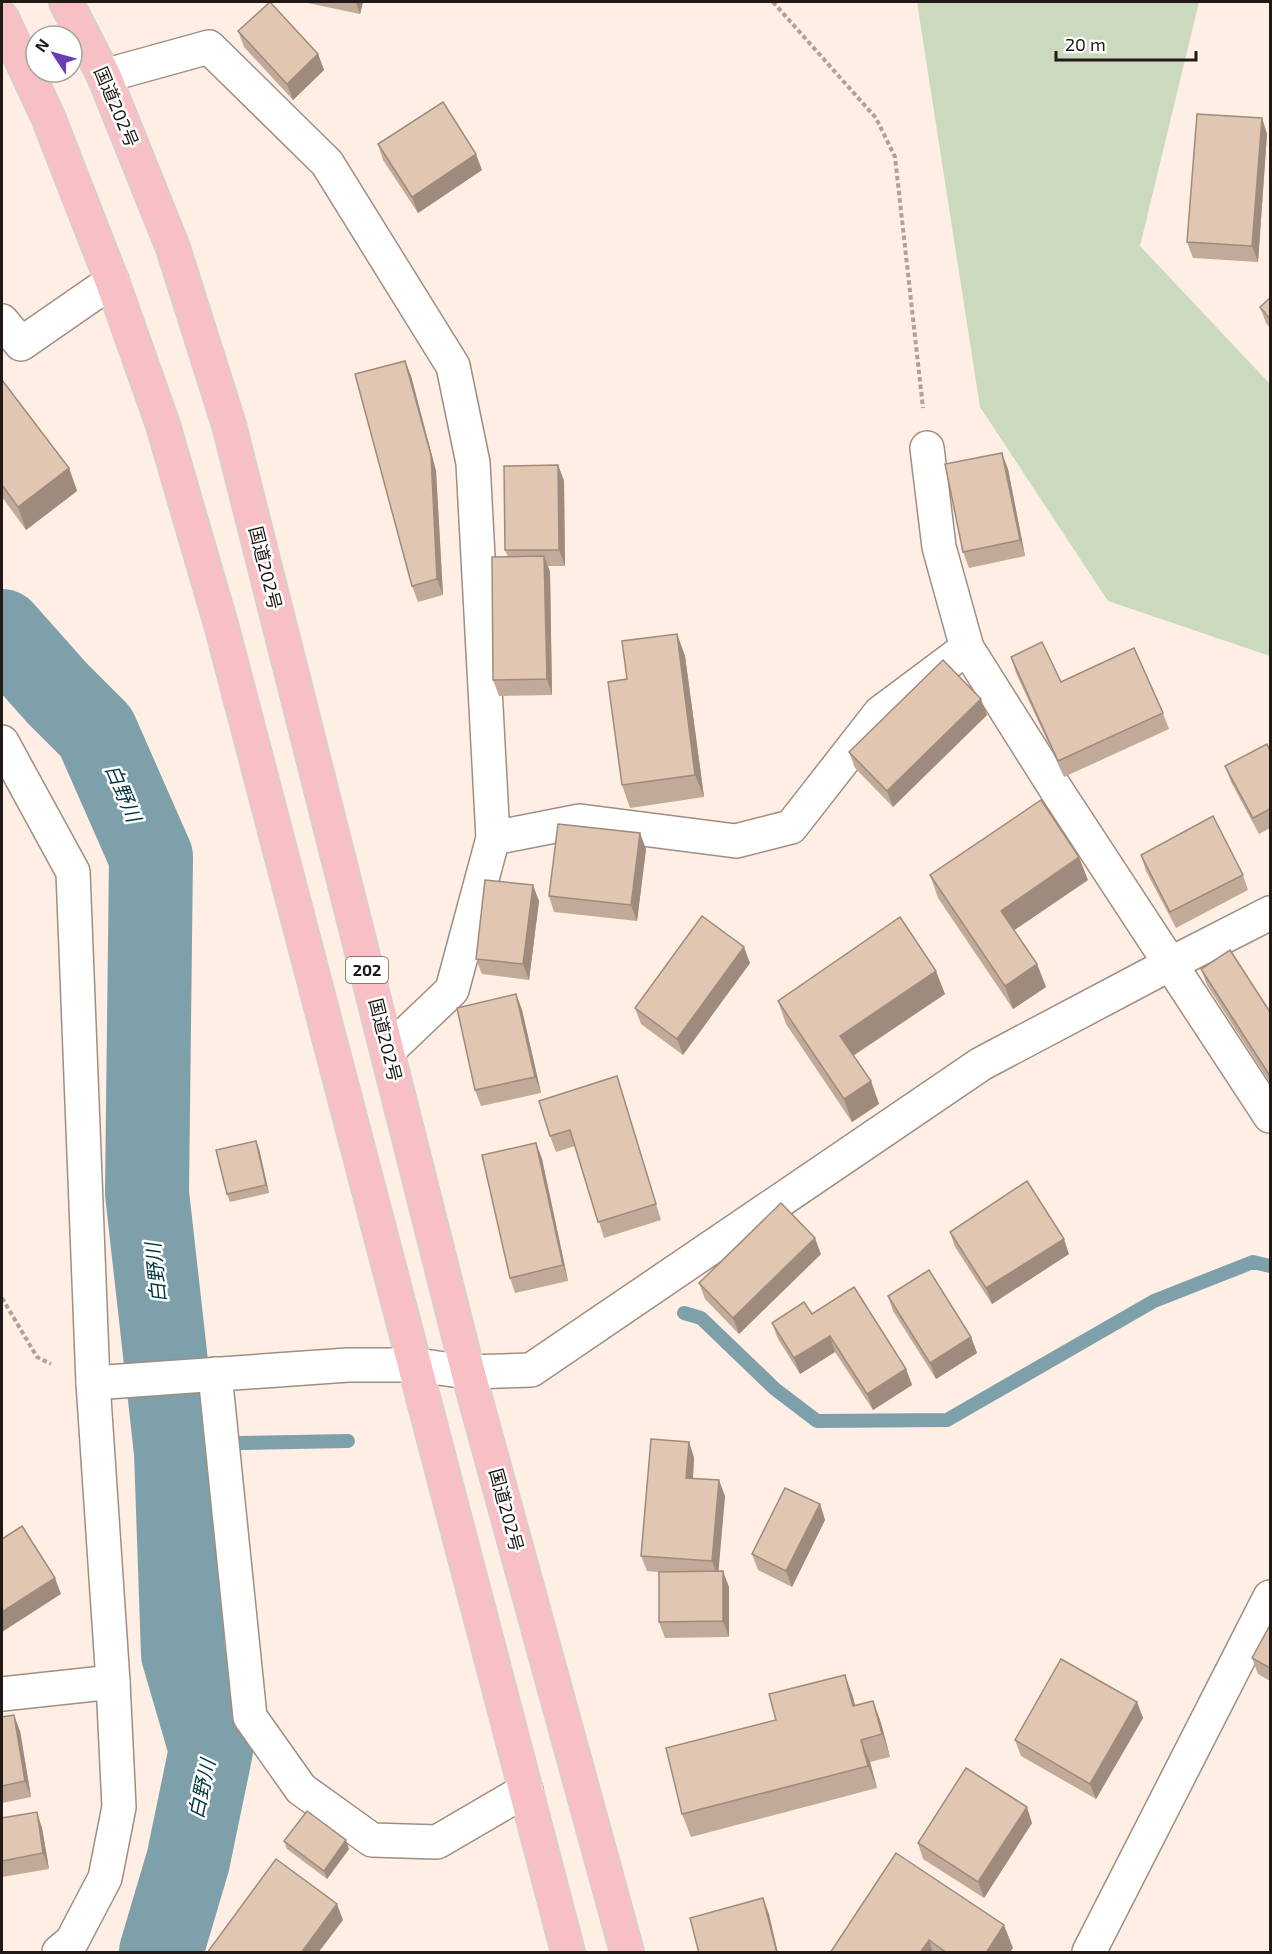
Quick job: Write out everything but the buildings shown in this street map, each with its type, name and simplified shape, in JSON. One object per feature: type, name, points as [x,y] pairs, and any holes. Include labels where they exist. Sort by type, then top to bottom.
[{"type":"highway","name":"国道202号","points":[[66,2],[104,76],[173,248],[229,425],[468,1372],[627,1953]]},
{"type":"highway","points":[[2,18],[48,117],[112,281],[163,425],[222,628],[568,1953]]},
{"type":"street","points":[[104,76],[209,47],[327,163],[453,366],[473,463],[493,838],[452,990],[388,1051]]},
{"type":"street","points":[[2,321],[21,344],[112,281]]},
{"type":"street","points":[[927,448],[939,547],[967,648],[1059,794],[1172,963],[1270,1116]]},
{"type":"street","points":[[493,838],[580,821],[736,841],[790,827],[879,713],[967,648]]},
{"type":"street","points":[[2,742],[73,873],[93,1383],[119,1807],[105,1878],[72,1941],[59,1953]]},
{"type":"street","points":[[93,1383],[216,1388],[348,1365],[416,1365],[468,1372],[531,1370],[981,1064],[1270,914]]},
{"type":"street","points":[[216,1388],[250,1717],[301,1789],[372,1840],[436,1842],[526,1791]]},
{"type":"street","points":[[1089,1953],[1270,1597]]},
{"type":"street","points":[[2,1694],[113,1682]]},
{"type":"path","points":[[773,2],[876,118],[895,157],[927,448]]},
{"type":"path","points":[[2,1298],[36,1357],[93,1383]]},
{"type":"green space","points":[[917,2],[1199,2],[1140,246],[1270,384],[1270,656],[1108,601],[980,407]]},
{"type":"waterway","name":"白野川","points":[[2,631],[57,693],[96,732],[151,857],[147,1193],[176,1452],[183,1654],[211,1750],[188,1861],[161,1952]]},
{"type":"waterway","points":[[684,1313],[701,1318],[775,1389],[817,1421],[947,1420],[1154,1301],[1253,1262],[1270,1266]]},
{"type":"waterway","points":[[176,1452],[240,1443],[348,1441]]}]
